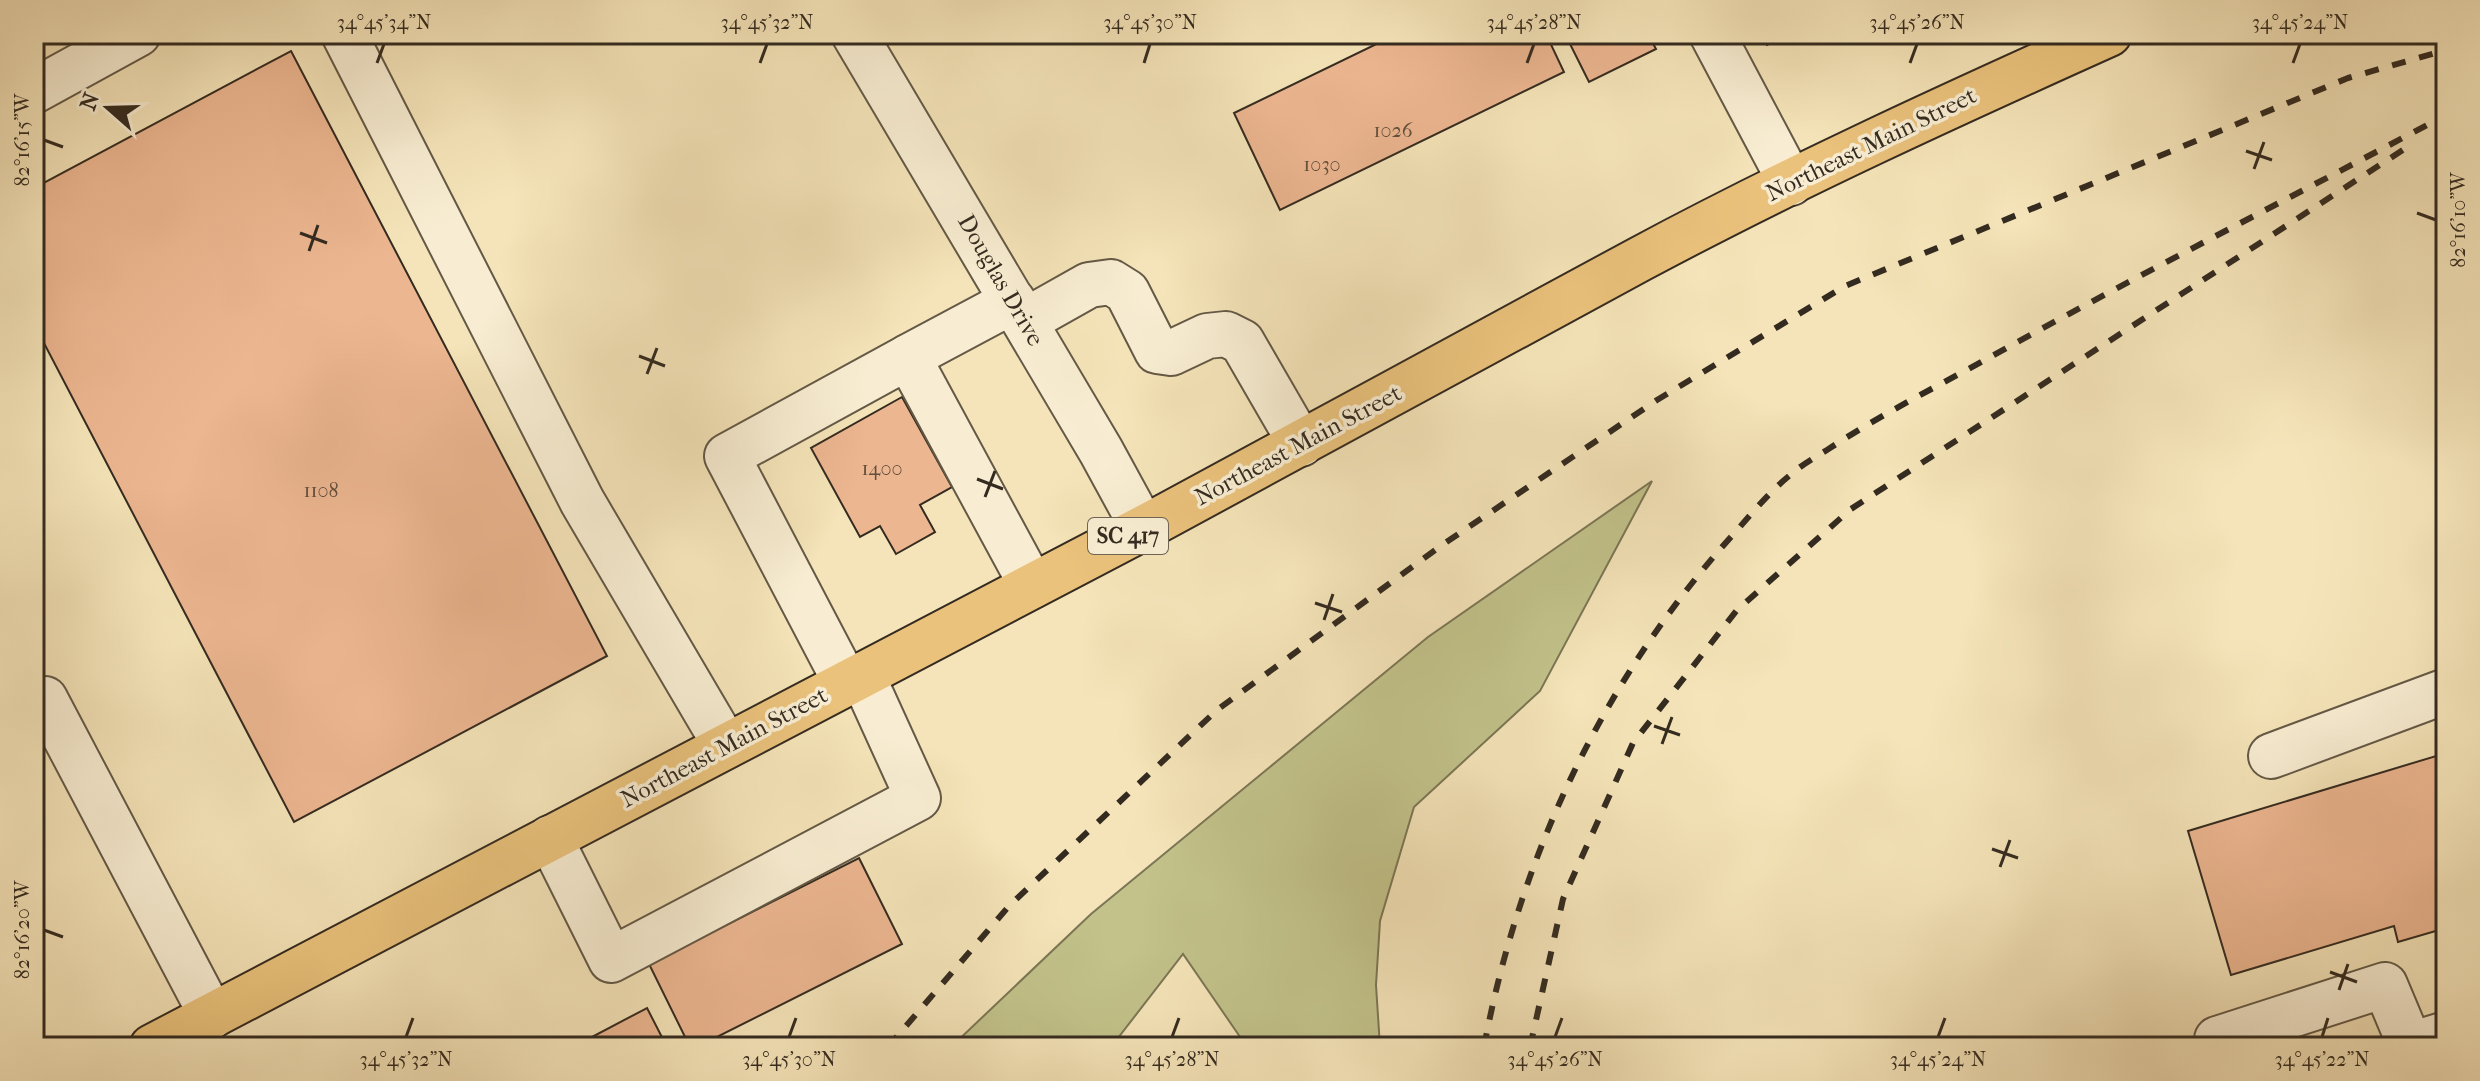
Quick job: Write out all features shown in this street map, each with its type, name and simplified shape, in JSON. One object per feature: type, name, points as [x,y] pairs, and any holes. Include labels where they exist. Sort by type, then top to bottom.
[{"type":"main road","name":"Northeast Main Street","points":[[164,1044],[1301,444],[1641,258],[1986,89],[2109,34]]},
{"type":"street","points":[[34,91],[138,34]]},
{"type":"street","points":[[344,34],[582,501],[726,746]]},
{"type":"street","name":"Douglas Drive","points":[[854,34],[1101,451],[1143,528]]},
{"type":"street","points":[[1712,34],[1791,183]]},
{"type":"street","points":[[550,838],[611,960],[918,798],[727,456],[908,357],[1089,285],[1111,282],[1127,292],[1157,351],[1171,353],[1207,336],[1226,334],[1242,342],[1301,444]]},
{"type":"street","points":[[908,357],[1032,586]]},
{"type":"street","points":[[2271,756],[2446,691]]},
{"type":"street","points":[[45,699],[212,1016]]},
{"type":"street","points":[[2220,1047],[2217,1039],[2385,985],[2422,1042]]},
{"type":"green space","points":[[1652,481],[1540,691],[1414,807],[1380,921],[1376,985],[1380,1047],[1247,1047],[1183,954],[1111,1047],[951,1047],[1091,914],[1428,637]]},
{"type":"building","points":[[1397,34],[1546,34],[1564,72],[1280,210],[1234,113]]},
{"type":"building","points":[[1565,34],[1648,34],[1656,49],[1589,82]]},
{"type":"building","points":[[1762,34],[1789,34],[1767,45]]},
{"type":"building","points":[[291,51],[607,656],[294,822],[34,324],[34,188]]},
{"type":"building","points":[[902,397],[952,487],[920,505],[935,532],[896,554],[880,526],[860,537],[811,448]]},
{"type":"building","points":[[2446,753],[2446,928],[2398,942],[2394,926],[2231,975],[2188,831]]},
{"type":"building","points":[[859,858],[902,944],[697,1047],[690,1047],[649,964]]},
{"type":"building","points":[[647,1008],[667,1047],[573,1047]]},
{"type":"railway","points":[[888,1047],[1009,906],[1217,710],[1442,545],[1657,400],[1845,286],[2348,78],[2446,50]]},
{"type":"railway","points":[[1484,1047],[1499,977],[1543,841],[1605,712],[1642,651],[1684,593],[1773,490],[1809,461],[1906,403],[2446,115]]},
{"type":"railway","points":[[1530,1047],[1563,899],[1633,743],[1737,610],[1851,509],[2412,144]]}]
